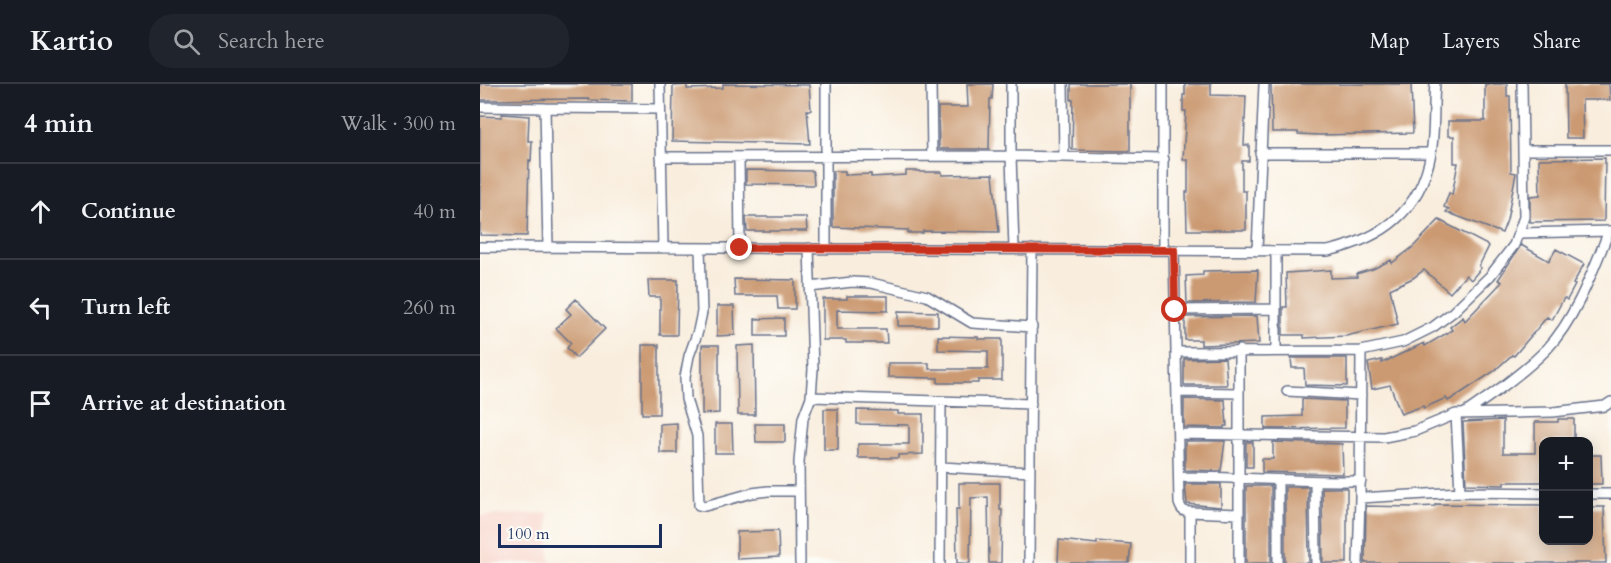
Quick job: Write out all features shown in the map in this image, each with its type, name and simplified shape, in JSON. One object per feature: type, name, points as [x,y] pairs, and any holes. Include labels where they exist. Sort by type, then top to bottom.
[{"type":"street","points":[[660,84],[663,248]]},
{"type":"street","points":[[826,84],[826,248]]},
{"type":"street","points":[[930,84],[932,156]]},
{"type":"street","points":[[1011,84],[1014,249]]},
{"type":"street","points":[[1063,84],[1064,157]]},
{"type":"street","points":[[1163,84],[1163,250]]},
{"type":"street","points":[[1257,251],[1264,84]]},
{"type":"street","points":[[480,247],[1328,251],[1373,237],[1408,207],[1421,185],[1431,153],[1434,84]]},
{"type":"street","points":[[1176,351],[1361,351],[1403,342],[1433,327],[1453,312],[1490,276],[1514,245],[1524,217],[1522,84]]},
{"type":"street","points":[[480,107],[660,109]]},
{"type":"street","points":[[545,108],[548,247]]},
{"type":"street","points":[[1523,150],[1611,150]]},
{"type":"street","points":[[1260,153],[1431,153]]},
{"type":"street","points":[[661,157],[1011,156],[1164,159]]},
{"type":"street","points":[[739,157],[740,248]]},
{"type":"street","points":[[1178,434],[1384,437],[1415,431],[1460,414],[1515,378],[1549,347],[1574,310],[1610,231],[1519,233]]},
{"type":"street","points":[[700,248],[702,312],[685,377],[686,399],[697,436],[699,505],[705,506],[768,491],[799,491]]},
{"type":"street","points":[[800,563],[799,462],[803,418],[811,397],[813,369],[809,248]]},
{"type":"street","points":[[1029,563],[1032,249]]},
{"type":"street","points":[[1174,250],[1181,509],[1186,512],[1239,514]]},
{"type":"street","points":[[1276,252],[1276,351]]},
{"type":"street","points":[[810,287],[871,283],[927,296],[972,323],[1032,327]]},
{"type":"street","points":[[1175,310],[1276,309]]},
{"type":"street","points":[[1239,350],[1239,563]]},
{"type":"street","points":[[1358,563],[1361,351]]},
{"type":"street","points":[[1177,392],[1239,393]]},
{"type":"street","points":[[1287,392],[1361,395]]},
{"type":"street","points":[[811,397],[1031,404]]},
{"type":"street","points":[[940,563],[941,401]]},
{"type":"street","points":[[1460,414],[1553,412],[1605,406],[1611,402]]},
{"type":"street","points":[[1460,414],[1460,492]]},
{"type":"street","points":[[941,467],[1030,471]]},
{"type":"street","points":[[1179,477],[1239,477],[1315,482],[1360,481]]},
{"type":"street","points":[[1278,480],[1278,563]]},
{"type":"street","points":[[1315,482],[1316,563]]},
{"type":"street","points":[[1360,498],[1460,492],[1539,493]]},
{"type":"street","points":[[1593,494],[1611,494]]},
{"type":"street","points":[[1190,512],[1190,563]]},
{"type":"shaded area","points":[[548,513],[550,563],[480,563],[480,516]]},
{"type":"building","points":[[480,84],[632,84],[632,101],[480,100]]},
{"type":"building","points":[[723,84],[809,85],[811,110],[807,110],[810,144],[672,141],[673,86],[687,85],[687,89],[723,88]]},
{"type":"building","points":[[967,84],[993,84],[992,99],[990,99],[989,149],[939,149],[938,107],[968,107]]},
{"type":"building","points":[[1071,84],[1130,84],[1130,151],[1072,150]]},
{"type":"building","points":[[1185,84],[1211,84],[1211,95],[1246,96],[1244,145],[1249,145],[1249,161],[1242,161],[1242,191],[1246,191],[1246,230],[1187,230],[1188,160],[1183,160]]},
{"type":"building","points":[[1271,84],[1411,84],[1413,133],[1320,135],[1272,132]]},
{"type":"building","points":[[1485,84],[1507,84],[1507,96],[1510,96],[1511,172],[1516,173],[1507,220],[1502,233],[1446,212],[1449,209],[1444,207],[1449,193],[1452,195],[1458,163],[1454,163],[1454,136],[1448,136],[1448,121],[1485,121]]},
{"type":"building","points":[[1565,84],[1609,84],[1610,100],[1582,100],[1583,138],[1566,138]]},
{"type":"building","points":[[502,114],[529,116],[528,141],[532,141],[531,161],[529,160],[527,236],[480,235],[480,116],[502,117]]},
{"type":"building","points":[[1605,158],[1604,221],[1530,222],[1530,196],[1540,195],[1539,159]]},
{"type":"building","points":[[746,170],[813,171],[814,185],[746,184]]},
{"type":"building","points":[[833,171],[845,171],[845,175],[871,174],[871,177],[906,175],[906,171],[942,172],[942,175],[993,174],[999,232],[923,231],[923,233],[908,233],[908,230],[833,227]]},
{"type":"building","points":[[746,217],[806,217],[807,231],[747,231]]},
{"type":"building","points":[[1439,220],[1489,246],[1479,266],[1481,268],[1471,280],[1466,275],[1450,293],[1424,270],[1390,289],[1398,324],[1346,336],[1304,338],[1304,335],[1283,335],[1283,307],[1287,307],[1286,273],[1331,270],[1331,278],[1357,277],[1356,274],[1391,260],[1392,263],[1413,247]]},
{"type":"building","points":[[1521,245],[1549,261],[1556,249],[1584,264],[1567,300],[1564,298],[1552,320],[1547,317],[1514,356],[1512,355],[1493,372],[1448,401],[1446,398],[1424,408],[1423,406],[1401,414],[1390,385],[1372,389],[1368,363],[1382,360],[1382,363],[1424,343],[1425,346],[1452,330],[1450,327],[1463,317],[1465,321],[1502,282],[1498,280]]},
{"type":"building","points":[[1258,270],[1256,302],[1187,303],[1186,276],[1203,275],[1203,271]]},
{"type":"building","points":[[734,279],[795,280],[795,309],[778,309],[777,296],[735,296]]},
{"type":"building","points":[[648,280],[678,280],[677,335],[660,335],[660,297],[649,297]]},
{"type":"building","points":[[847,296],[888,296],[888,311],[837,310],[837,329],[886,329],[887,343],[846,343],[846,340],[823,340],[823,299],[847,299]]},
{"type":"building","points":[[576,299],[605,329],[576,358],[567,348],[571,343],[556,328],[571,314],[566,309]]},
{"type":"building","points":[[717,306],[734,306],[735,335],[717,336]]},
{"type":"building","points":[[898,311],[938,312],[938,326],[898,326]]},
{"type":"building","points":[[1257,316],[1259,343],[1201,345],[1201,340],[1185,340],[1185,317]]},
{"type":"building","points":[[784,318],[784,336],[755,336],[755,319]]},
{"type":"building","points":[[938,336],[1002,339],[1002,380],[978,380],[978,383],[938,383],[938,378],[888,377],[888,363],[929,363],[929,369],[988,369],[988,351],[938,350]]},
{"type":"building","points":[[642,345],[659,345],[659,414],[642,414]]},
{"type":"building","points":[[702,345],[719,345],[719,413],[702,414]]},
{"type":"building","points":[[754,345],[755,415],[738,415],[737,346]]},
{"type":"building","points":[[1225,358],[1227,385],[1184,385],[1184,359]]},
{"type":"building","points":[[1291,358],[1347,358],[1347,386],[1305,385],[1304,368],[1292,368]]},
{"type":"building","points":[[1184,399],[1225,400],[1227,426],[1224,428],[1184,427]]},
{"type":"building","points":[[1302,399],[1345,401],[1345,428],[1265,429],[1265,417],[1302,416]]},
{"type":"building","points":[[824,409],[838,409],[838,450],[824,450]]},
{"type":"building","points":[[857,410],[923,414],[923,454],[898,455],[898,458],[858,458],[858,444],[909,444],[909,425],[857,424]]},
{"type":"building","points":[[1558,419],[1574,419],[1574,437],[1539,437],[1539,482],[1504,482],[1504,485],[1466,484],[1463,422],[1503,420],[1503,453],[1535,453],[1535,422],[1558,422]]},
{"type":"building","points":[[677,423],[677,453],[660,453],[660,424]]},
{"type":"building","points":[[715,424],[732,424],[733,453],[715,453]]},
{"type":"building","points":[[755,424],[785,424],[785,442],[756,442]]},
{"type":"building","points":[[1185,441],[1225,441],[1221,471],[1185,470]]},
{"type":"building","points":[[1246,442],[1253,442],[1253,467],[1246,467]]},
{"type":"building","points":[[1273,442],[1342,444],[1343,474],[1262,472],[1262,459],[1273,459]]},
{"type":"building","points":[[1593,455],[1601,455],[1602,484],[1593,484]]},
{"type":"building","points":[[959,483],[1000,483],[1001,563],[989,563],[988,497],[971,498],[970,563],[957,563],[956,509],[959,509]]},
{"type":"building","points":[[1185,484],[1221,484],[1221,507],[1187,504]]},
{"type":"building","points":[[1246,486],[1271,486],[1271,563],[1246,563]]},
{"type":"building","points":[[1285,487],[1308,487],[1309,563],[1285,563]]},
{"type":"building","points":[[1322,488],[1347,488],[1347,563],[1323,563]]},
{"type":"building","points":[[1435,504],[1539,505],[1539,545],[1593,545],[1593,507],[1604,507],[1606,563],[1365,563],[1366,506],[1435,506]]},
{"type":"building","points":[[778,531],[779,557],[737,559],[737,532]]},
{"type":"building","points":[[1059,540],[1097,544],[1097,541],[1131,544],[1129,563],[1058,563]]},
{"type":"route","points":[[740,248],[1174,250],[1175,310]]}]
